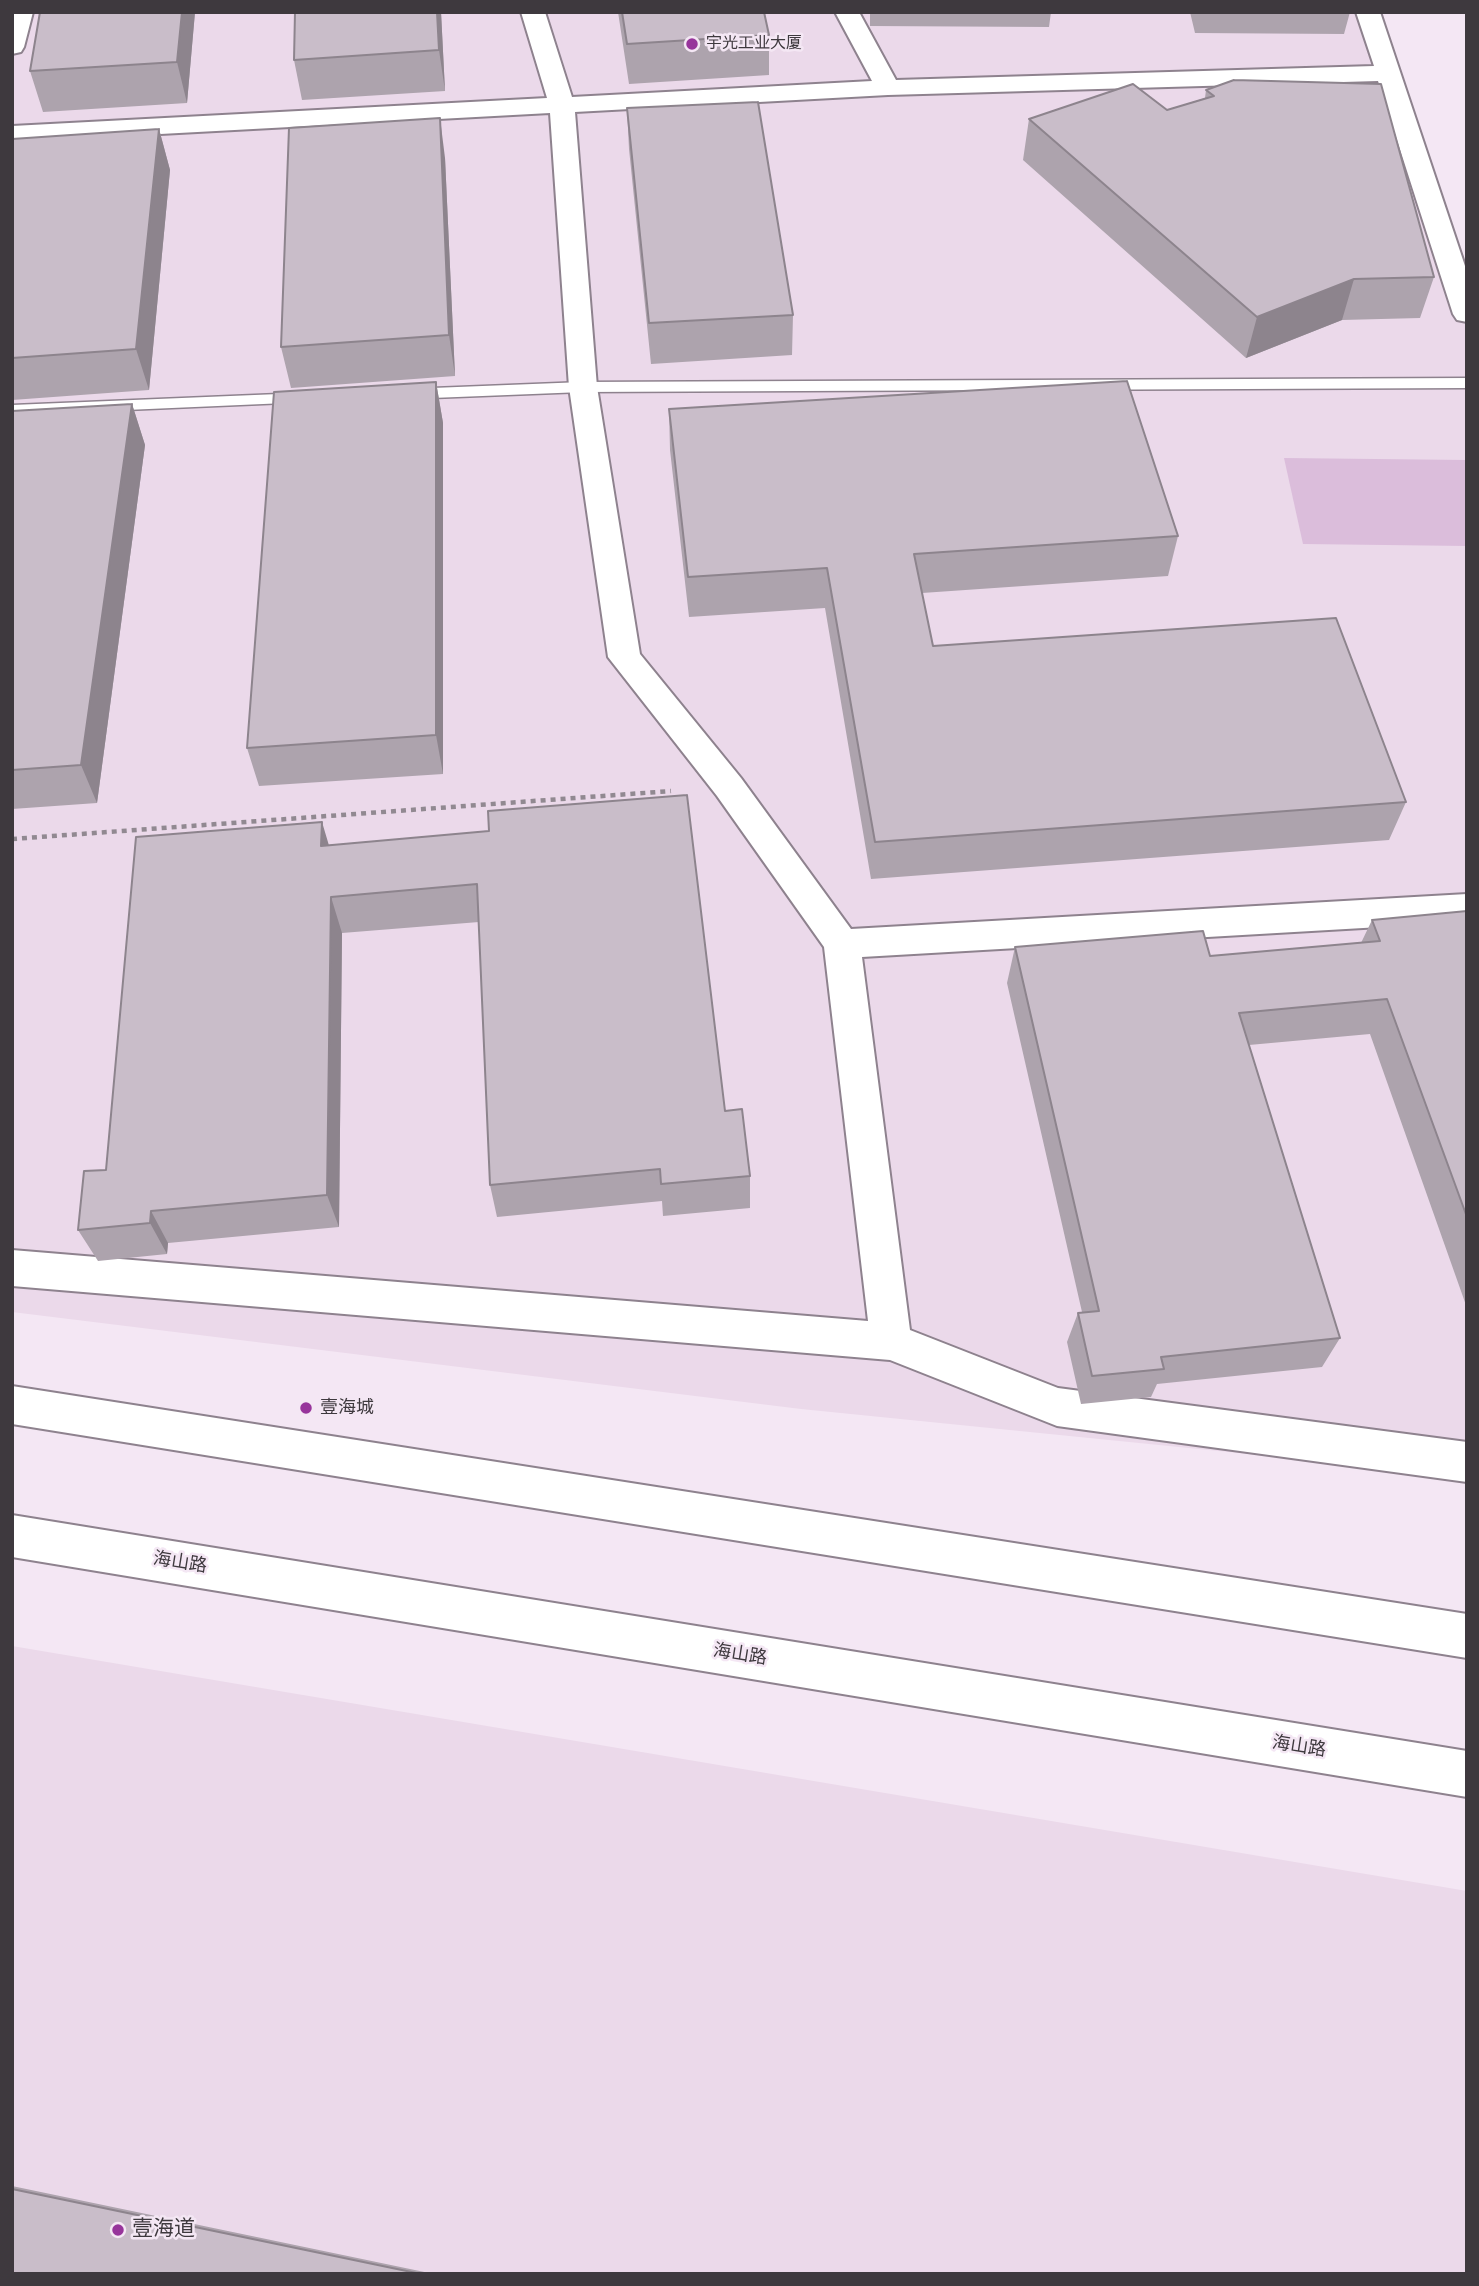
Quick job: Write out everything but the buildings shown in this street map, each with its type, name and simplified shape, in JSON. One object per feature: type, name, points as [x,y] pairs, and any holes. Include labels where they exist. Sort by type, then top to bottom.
[{"type":"street","points":[[12,47],[21,12]]},
{"type":"street","points":[[533,12],[562,106],[583,387],[624,657],[729,787],[842,944],[891,1341]]},
{"type":"street","points":[[847,12],[888,88]]},
{"type":"street","points":[[1367,12],[1467,314]]},
{"type":"street","points":[[12,134],[888,88],[1387,73]]},
{"type":"street","points":[[842,944],[1467,908]]},
{"type":"street","points":[[12,1268],[891,1341],[1057,1407],[1467,1462]]},
{"type":"street","points":[[12,1405],[1467,1636]]},
{"type":"street","name":"海山路","points":[[12,1536],[1467,1774]]},
{"type":"lane","points":[[388,395],[583,387],[1467,383]]},
{"type":"lane","points":[[12,410],[318,397]]},
{"type":"path","points":[[12,839],[729,787]]},
{"type":"shaded area","points":[[12,12],[1368,12],[1467,314],[1467,1476],[801,1409],[12,1312]]},
{"type":"shaded area","points":[[1284,458],[1467,460],[1467,546],[1303,544]]},
{"type":"shaded area","points":[[12,1646],[1467,1891],[1467,2274],[12,2274]]},
{"type":"place","name":"宇光工业大厦","points":[[692,44]]},
{"type":"place","name":"壹海城","points":[[306,1408]]},
{"type":"place","name":"壹海道","points":[[118,2230]]}]
